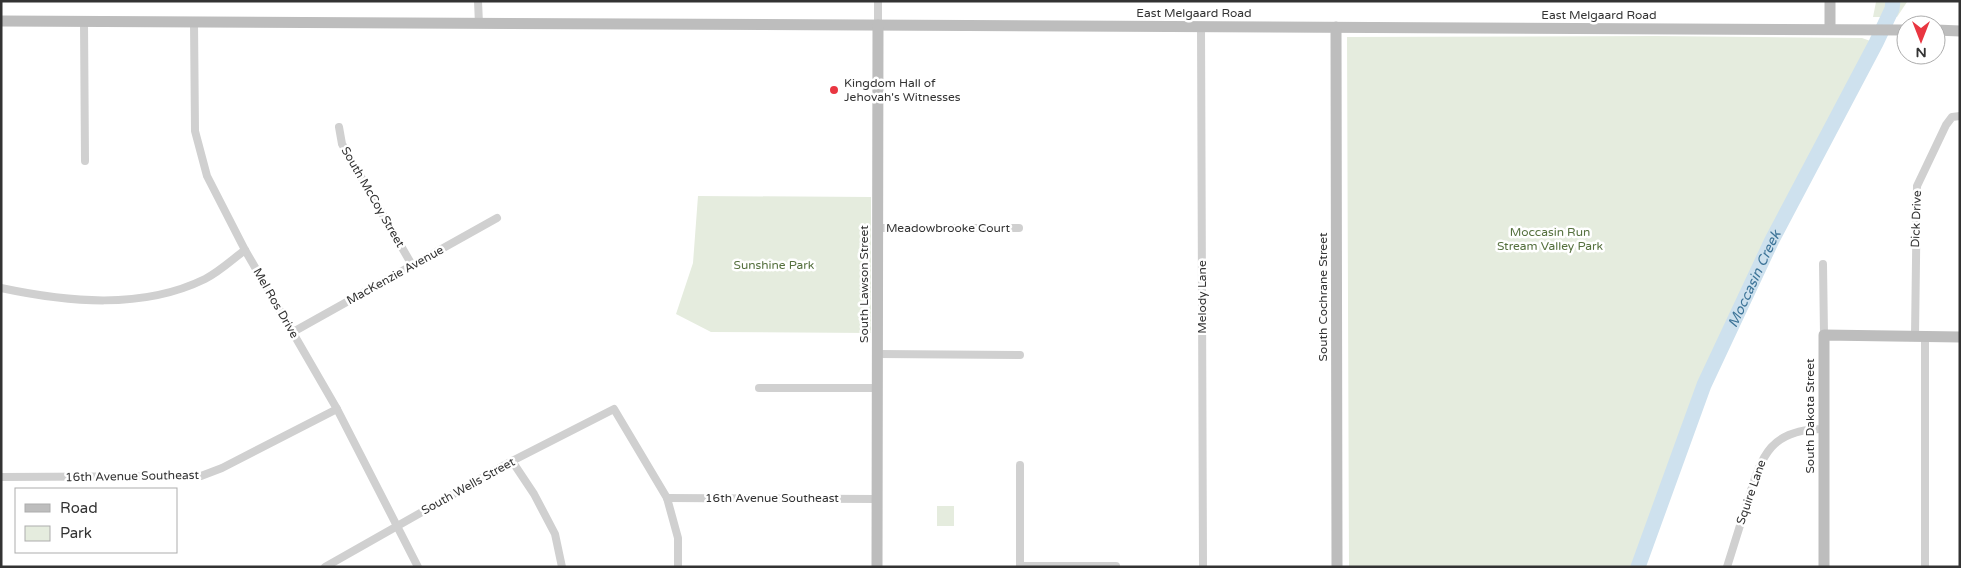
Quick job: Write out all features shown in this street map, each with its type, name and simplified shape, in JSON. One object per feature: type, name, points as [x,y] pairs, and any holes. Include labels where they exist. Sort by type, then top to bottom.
[{"type":"main road","points":[[1830,1],[1830,29]]},
{"type":"main road","name":"East Melgaard Road","points":[[1,21],[1896,30]]},
{"type":"main road","name":"South Lawson Street","points":[[877,567],[878,25]]},
{"type":"main road","name":"South Cochrane Street","points":[[1336,27],[1337,567]]},
{"type":"main road","points":[[1946,30],[1960,31]]},
{"type":"main road","points":[[1824,335],[1960,337]]},
{"type":"main road","name":"South Dakota Street","points":[[1824,335],[1824,567]]},
{"type":"street","points":[[478,1],[479,24]]},
{"type":"street","name":"South Lawson Street","points":[[878,1],[878,25]]},
{"type":"street","points":[[84,22],[85,161]]},
{"type":"street","name":"Mel Ros Drive","points":[[194,22],[194,118],[199,153],[207,176],[245,250],[337,410],[418,567]]},
{"type":"street","name":"Melody Lane","points":[[1201,27],[1203,567]]},
{"type":"street","name":"Dick Drive","points":[[1925,567],[1917,186],[1946,125],[1952,118],[1960,116]]},
{"type":"street","name":"South McCoy Street","points":[[339,127],[342,144],[412,265]]},
{"type":"street","name":"MacKenzie Avenue","points":[[292,332],[497,218]]},
{"type":"street","name":"Meadowbrooke Court","points":[[877,228],[1019,228]]},
{"type":"street","points":[[1,288],[43,297],[84,300],[133,299],[167,293],[206,278],[245,250]]},
{"type":"street","name":"South Dakota Street","points":[[1823,264],[1824,335]]},
{"type":"street","points":[[878,354],[1020,355]]},
{"type":"street","points":[[759,388],[878,388]]},
{"type":"street","name":"South Wells Street","points":[[325,567],[397,524],[614,409],[667,498]]},
{"type":"street","name":"16th Avenue Southeast","points":[[1,477],[201,476],[222,468],[337,410]]},
{"type":"street","name":"Squire Lane","points":[[1727,567],[1757,470],[1767,450],[1778,440],[1792,432],[1824,429]]},
{"type":"street","points":[[512,462],[534,494],[555,534],[562,567]]},
{"type":"street","points":[[1020,465],[1020,567],[1116,566]]},
{"type":"street","points":[[667,498],[678,538],[678,567]]},
{"type":"street","name":"16th Avenue Southeast","points":[[667,498],[877,499]]},
{"type":"green space","points":[[1839,1],[1960,1],[1907,2],[1896,17],[1873,17],[1876,2]]},
{"type":"green space","name":"Moccasin Run Stream Valley Park","points":[[1655,36],[1862,38],[1876,43],[1772,240],[1704,385],[1638,567],[1349,567],[1347,37]]},
{"type":"green space","name":"Sunshine Park","points":[[698,196],[871,197],[871,333],[711,332],[676,314],[693,263]]},
{"type":"green space","points":[[937,506],[954,506],[954,526],[937,526]]},
{"type":"waterway","name":"Moccasin Creek","points":[[1638,567],[1704,385],[1772,240],[1876,43],[1892,9],[1893,1]]},
{"type":"place","name":"Kingdom Hall of Jehovah's Witnesses","points":[[834,90]]}]
